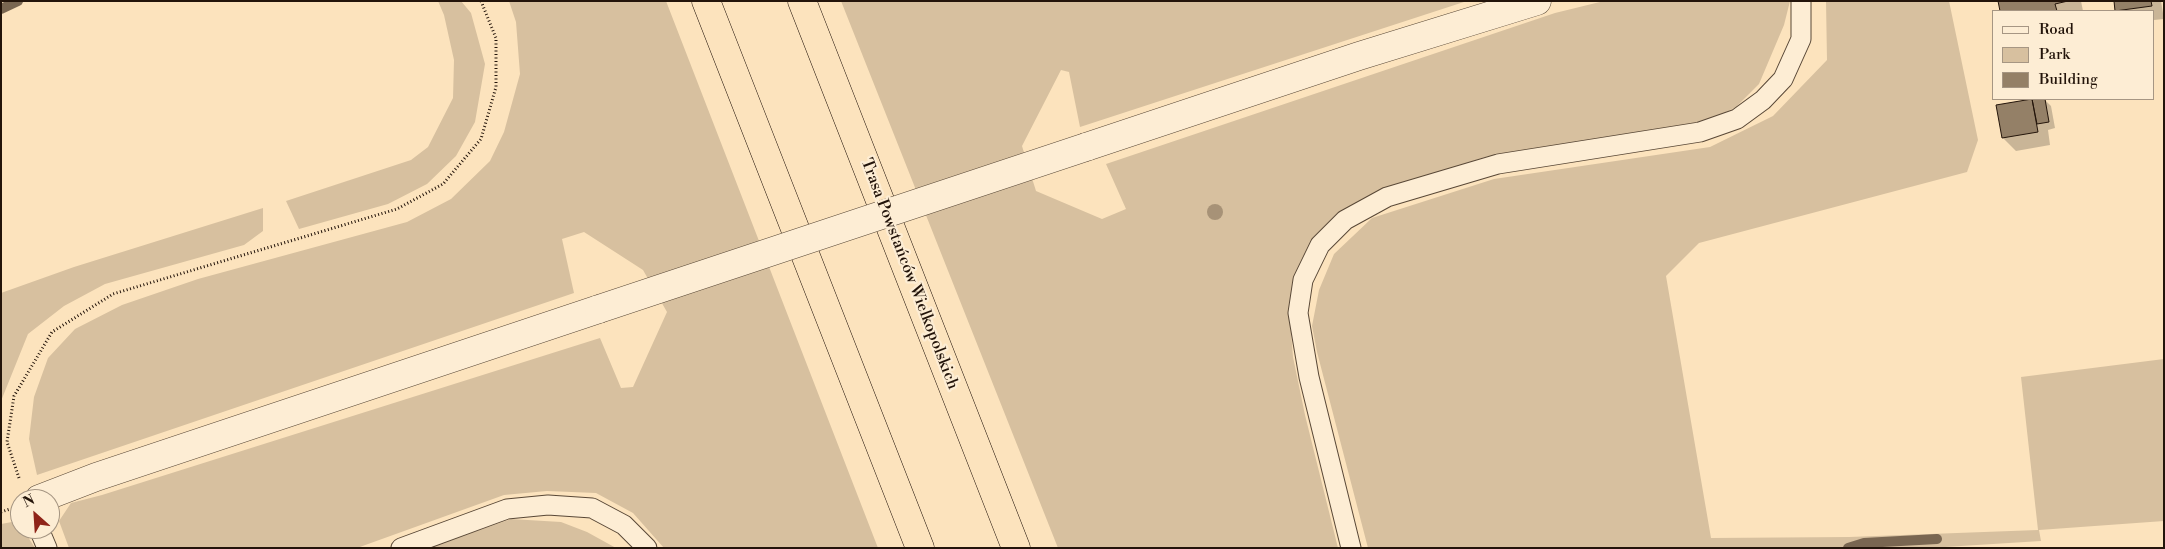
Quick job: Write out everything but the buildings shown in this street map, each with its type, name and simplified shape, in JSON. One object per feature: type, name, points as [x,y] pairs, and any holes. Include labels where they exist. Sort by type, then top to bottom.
[{"type":"highway","points":[[706,1],[920,548]]},
{"type":"highway","name":"Trasa Powstańców Wielkopolskich","points":[[802,1],[1016,548]]},
{"type":"street","points":[[39,489],[96,477],[1359,56],[1537,1]]},
{"type":"lane","points":[[1351,548],[1309,377],[1298,313],[1303,280],[1320,245],[1345,220],[1387,197],[1498,164],[1700,132],[1737,119],[1763,100],[1783,80],[1801,39],[1801,1]]},
{"type":"lane","points":[[400,548],[507,510],[548,505],[592,508],[624,525],[647,548]]},
{"type":"path","points":[[29,489],[7,442],[14,396],[52,332],[113,294],[396,209],[443,184],[481,139],[496,87],[496,38],[480,1]]},
{"type":"green space","points":[[438,1],[461,1],[471,13],[485,64],[475,122],[456,156],[427,184],[388,204],[299,229],[286,201],[411,160],[428,147],[453,98],[454,60],[444,15]]},
{"type":"green space","points":[[509,1],[666,1],[878,548],[664,548],[633,513],[596,493],[547,491],[504,495],[357,548],[69,548],[60,520],[71,503],[102,495],[600,338],[621,388],[633,387],[667,312],[643,270],[584,232],[562,239],[574,293],[37,475],[29,439],[34,397],[48,358],[75,329],[122,305],[198,279],[407,222],[451,199],[490,161],[504,132],[520,74],[516,22]]},
{"type":"green space","points":[[841,1],[1467,1],[1080,127],[1069,72],[1061,70],[1022,146],[1036,191],[1102,219],[1126,209],[1106,164],[1555,13],[1604,1],[1790,1],[1784,25],[1759,84],[1736,107],[1709,121],[1682,128],[1485,157],[1375,194],[1296,274],[1289,307],[1293,357],[1305,415],[1338,548],[1058,548]]},
{"type":"green space","points":[[1826,1],[1949,1],[1978,140],[1967,172],[1699,243],[1666,276],[1711,538],[1849,537],[2038,530],[2021,377],[2164,359],[2164,521],[2039,530],[2041,541],[1929,548],[1368,548],[1317,352],[1312,326],[1319,290],[1334,254],[1372,218],[1494,179],[1710,147],[1773,116],[1827,60]]},
{"type":"green space","points":[[263,208],[263,231],[244,245],[105,284],[64,306],[28,334],[1,401],[1,293],[74,267]]},
{"type":"green space","points":[[511,519],[561,522],[587,532],[616,548],[428,548]]},
{"type":"green space","points":[[10,522],[10,539],[29,539],[35,548],[1,548],[1,524]]},
{"type":"waterway","points":[[1,9],[18,1]]},
{"type":"waterway","points":[[1848,548],[1864,543],[1937,539]]}]
